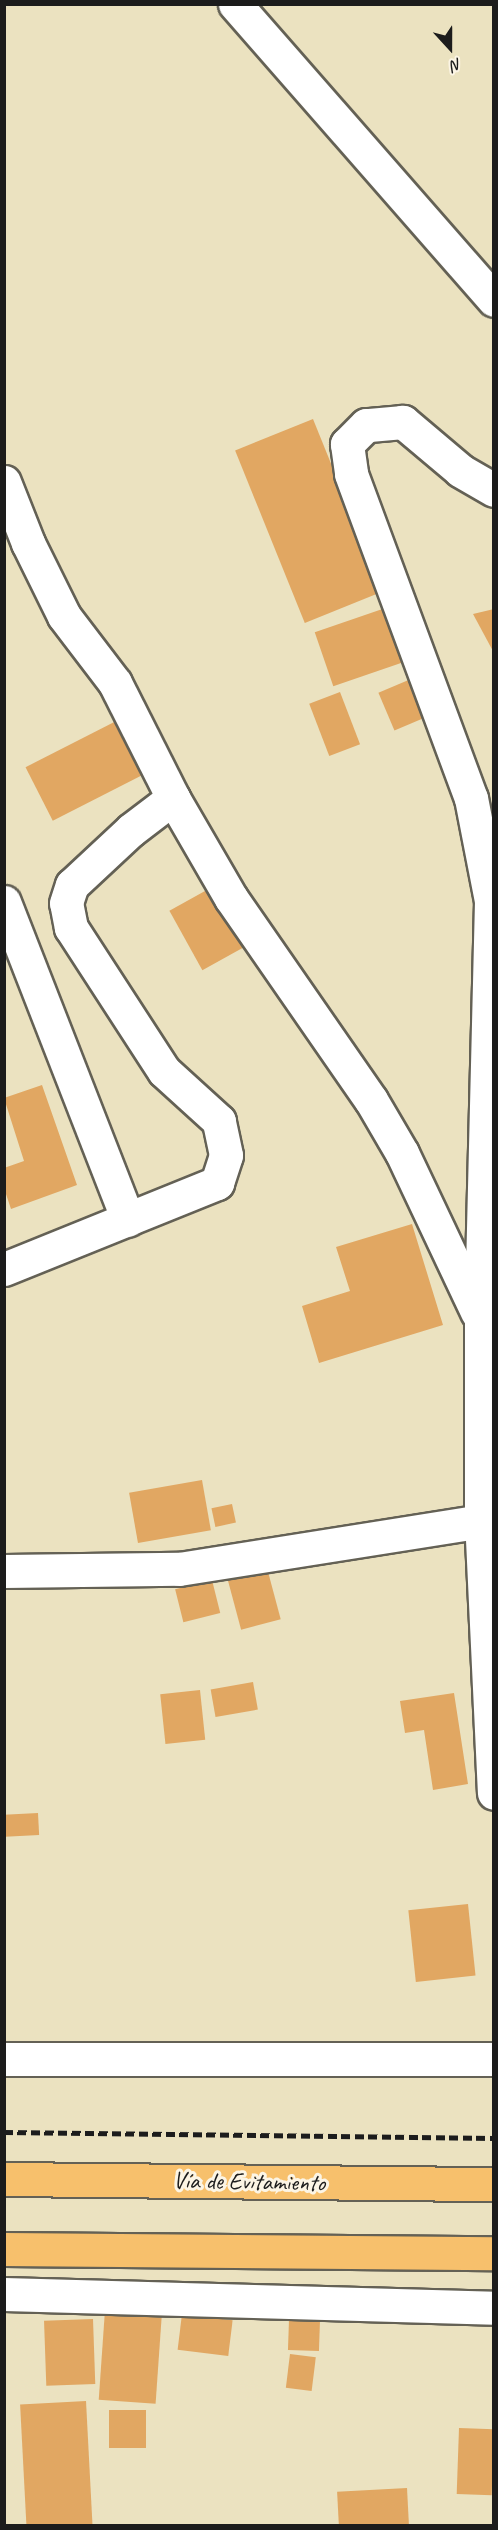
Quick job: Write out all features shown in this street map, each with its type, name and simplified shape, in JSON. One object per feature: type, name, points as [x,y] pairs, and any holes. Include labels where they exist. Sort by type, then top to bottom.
[{"type":"highway","name":"Vía de Evitamiento","points":[[4,2179],[494,2184]]},
{"type":"highway","points":[[4,2249],[494,2253]]},
{"type":"street","points":[[235,4],[494,300]]},
{"type":"street","points":[[494,490],[460,470],[403,422],[366,425],[347,444],[351,474],[471,798],[491,901],[481,1319],[494,1793]]},
{"type":"street","points":[[4,482],[28,543],[64,616],[115,683],[173,798],[231,898],[371,1101],[402,1153],[481,1319]]},
{"type":"street","points":[[4,1269],[216,1183],[226,1155],[219,1121],[164,1071],[71,928],[66,903],[72,885],[131,830],[173,798]]},
{"type":"street","points":[[4,902],[128,1220]]},
{"type":"street","points":[[4,1570],[178,1569],[487,1518]]},
{"type":"street","points":[[4,2059],[494,2059]]},
{"type":"street","points":[[4,2294],[494,2308]]},
{"type":"building","points":[[313,419],[383,591],[305,623],[235,450]]},
{"type":"building","points":[[397,604],[416,658],[333,686],[315,632]]},
{"type":"building","points":[[494,609],[494,653],[473,614]]},
{"type":"building","points":[[418,676],[434,714],[394,731],[378,693]]},
{"type":"building","points":[[340,692],[360,744],[329,756],[309,704]]},
{"type":"building","points":[[128,715],[155,768],[53,821],[26,767]]},
{"type":"building","points":[[214,886],[247,945],[202,970],[169,911]]},
{"type":"building","points":[[42,1085],[77,1185],[11,1209],[4,1188],[4,1168],[24,1161],[4,1098]]},
{"type":"building","points":[[412,1224],[443,1325],[319,1363],[302,1306],[350,1291],[336,1247]]},
{"type":"building","points":[[202,1480],[211,1530],[138,1543],[129,1493]]},
{"type":"building","points":[[232,1504],[236,1523],[215,1527],[211,1508]]},
{"type":"building","points":[[267,1568],[281,1619],[241,1630],[227,1579]]},
{"type":"building","points":[[212,1580],[220,1613],[183,1622],[175,1589]]},
{"type":"building","points":[[253,1682],[258,1710],[216,1717],[211,1689]]},
{"type":"building","points":[[200,1690],[205,1740],[165,1744],[160,1694]]},
{"type":"building","points":[[454,1693],[468,1784],[433,1790],[424,1730],[405,1733],[400,1701]]},
{"type":"building","points":[[38,1813],[39,1835],[5,1837],[4,1815]]},
{"type":"building","points":[[468,1904],[476,1976],[416,1982],[408,1910]]},
{"type":"building","points":[[105,2310],[162,2314],[156,2404],[99,2400]]},
{"type":"building","points":[[182,2314],[233,2320],[228,2356],[178,2350]]},
{"type":"building","points":[[93,2319],[95,2384],[46,2386],[44,2321]]},
{"type":"building","points":[[289,2320],[320,2321],[319,2351],[288,2350]]},
{"type":"building","points":[[290,2354],[316,2357],[312,2391],[286,2388]]},
{"type":"building","points":[[86,2401],[93,2526],[26,2526],[20,2404]]},
{"type":"building","points":[[109,2410],[146,2410],[146,2448],[109,2448]]},
{"type":"building","points":[[459,2428],[494,2429],[492,2495],[457,2494]]},
{"type":"building","points":[[407,2488],[409,2526],[339,2526],[337,2492]]},
{"type":"railway","points":[[4,2132],[494,2138]]}]
